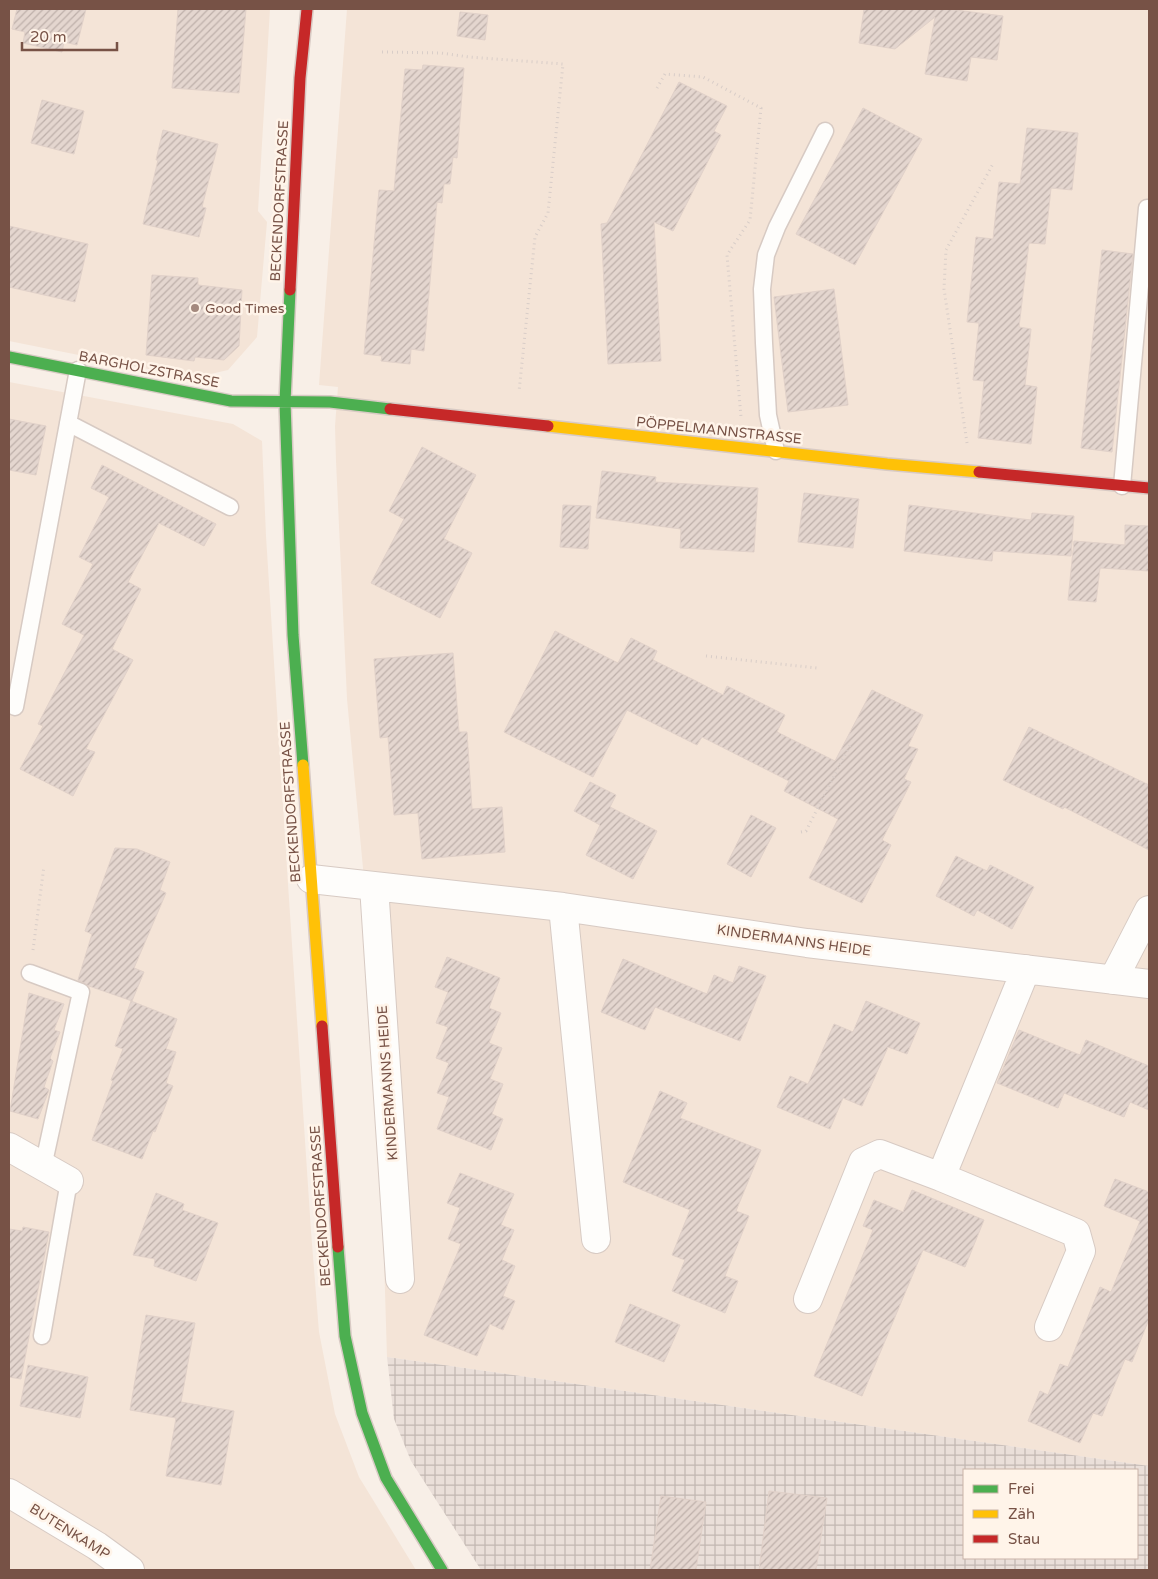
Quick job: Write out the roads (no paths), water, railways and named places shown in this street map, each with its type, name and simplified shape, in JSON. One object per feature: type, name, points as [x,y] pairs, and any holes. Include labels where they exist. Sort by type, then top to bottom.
[{"type":"street","name":"BECKENDORFSTRASSE","points":[[307,9],[300,78],[285,402],[292,636],[345,1336],[362,1413],[386,1478],[442,1570]]},
{"type":"street","name":"BARGHOLZSTRASSE","points":[[9,357],[231,401],[285,402]]},
{"type":"street","name":"PÖPPELMANNSTRASSE","points":[[285,402],[330,402],[776,452],[1149,488]]},
{"type":"street","name":"KINDERMANNS HEIDE","points":[[311,879],[562,907],[807,943],[1149,984]]},
{"type":"street","name":"KINDERMANNS HEIDE","points":[[374,886],[400,1279]]},
{"type":"street","points":[[562,907],[596,1239]]},
{"type":"street","points":[[1113,980],[1149,910]]},
{"type":"street","points":[[941,1177],[1026,969]]},
{"type":"street","points":[[9,1147],[69,1181]]},
{"type":"street","points":[[808,1299],[863,1162],[880,1154],[1076,1232],[1081,1251],[1049,1328]]},
{"type":"street","name":"BUTENKAMP","points":[[9,1493],[97,1546],[130,1570]]},
{"type":"lane","points":[[776,452],[768,415],[764,342],[762,289],[766,256],[777,227],[825,131]]},
{"type":"lane","points":[[1122,486],[1147,208]]},
{"type":"lane","points":[[15,706],[78,370]]},
{"type":"lane","points":[[68,423],[230,506]]},
{"type":"lane","points":[[30,973],[81,992],[43,1167]]},
{"type":"lane","points":[[42,1336],[69,1181]]},
{"type":"place","name":"Good Times","points":[[195,308]]}]
